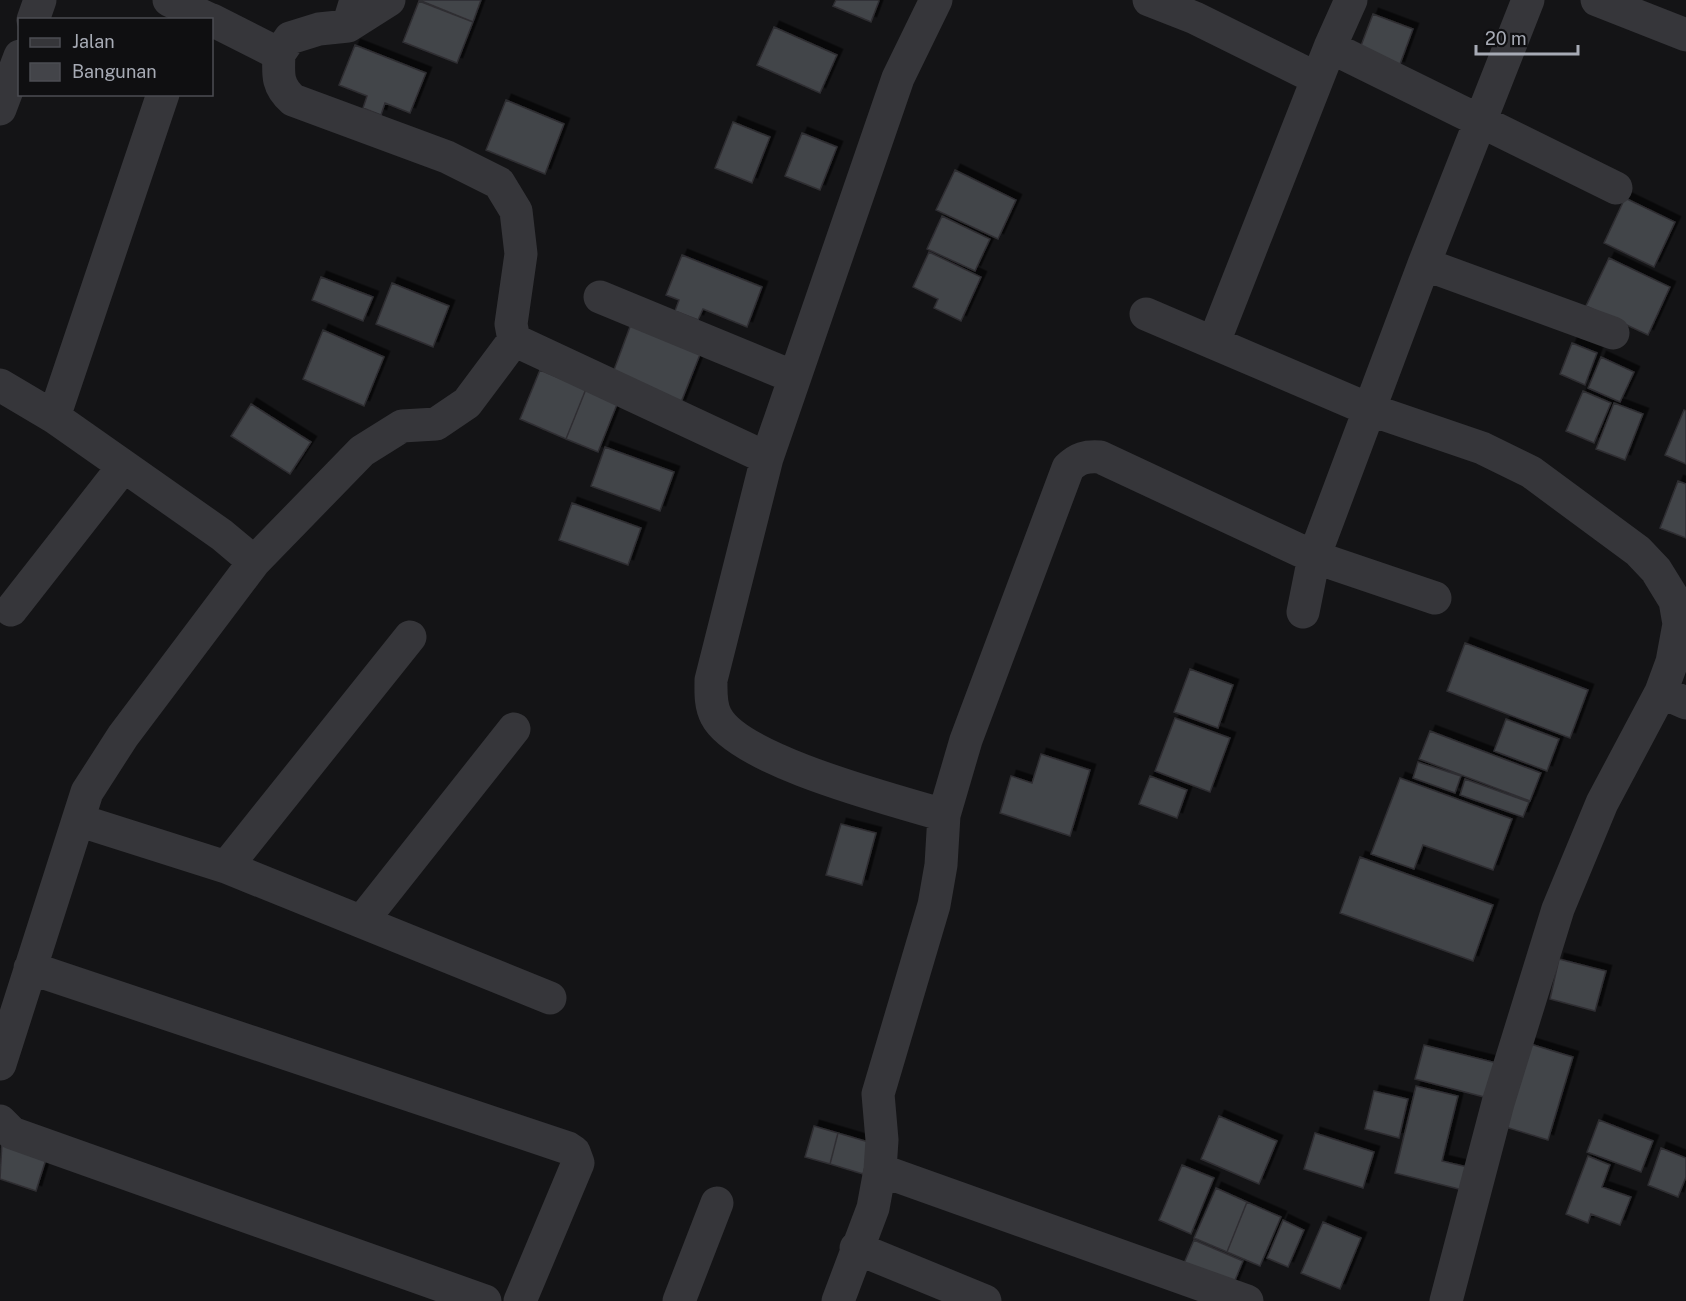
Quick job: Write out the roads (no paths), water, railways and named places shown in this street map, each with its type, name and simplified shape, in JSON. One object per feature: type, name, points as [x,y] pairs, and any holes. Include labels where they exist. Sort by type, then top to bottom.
[{"type":"street","points":[[34,18],[40,0]]},
{"type":"street","points":[[169,0],[207,18]]},
{"type":"street","points":[[0,1064],[87,792],[123,736],[254,562],[362,451],[402,426],[436,424],[466,403],[514,340],[511,324],[521,254],[516,211],[499,183],[447,157],[293,100],[282,90],[278,72],[279,54],[290,38],[319,29],[352,13],[389,0]]},
{"type":"street","points":[[936,0],[898,78],[767,458],[711,680],[711,693],[716,717],[748,744],[796,767],[944,816]]},
{"type":"street","points":[[1149,0],[1195,18],[1316,78]]},
{"type":"street","points":[[1214,342],[1316,78],[1351,0]]},
{"type":"street","points":[[1303,612],[1314,557],[1368,409],[1528,0]]},
{"type":"street","points":[[1597,0],[1683,25]]},
{"type":"street","points":[[213,21],[279,54]]},
{"type":"street","points":[[1330,47],[1616,188]]},
{"type":"street","points":[[0,109],[18,61]]},
{"type":"street","points":[[54,417],[162,96]]},
{"type":"street","points":[[1424,264],[1613,333]]},
{"type":"street","points":[[600,297],[794,377]]},
{"type":"street","points":[[1146,314],[1368,409],[1482,448],[1531,472],[1638,551],[1667,586],[1678,611],[1673,698],[1602,803],[1558,909],[1498,1103],[1446,1301]]},
{"type":"street","points":[[514,340],[767,458]]},
{"type":"street","points":[[0,385],[54,417],[123,468],[222,535],[254,562]]},
{"type":"street","points":[[838,1301],[856,1248],[873,1208],[880,1170],[882,1140],[878,1094],[934,905],[941,865],[944,816],[966,740],[1068,468],[1075,460],[1090,456],[1110,461],[1314,557],[1435,598]]},
{"type":"street","points":[[9,600],[123,468]]},
{"type":"street","points":[[226,867],[410,637]]},
{"type":"street","points":[[362,921],[514,729]]},
{"type":"street","points":[[78,820],[226,867],[550,998]]},
{"type":"street","points":[[30,968],[568,1148],[574,1152],[578,1163],[520,1301]]},
{"type":"street","points":[[0,1121],[12,1133],[485,1301]]},
{"type":"street","points":[[880,1170],[1247,1301]]},
{"type":"street","points":[[679,1301],[717,1203]]},
{"type":"street","points":[[856,1248],[985,1301]]}]
